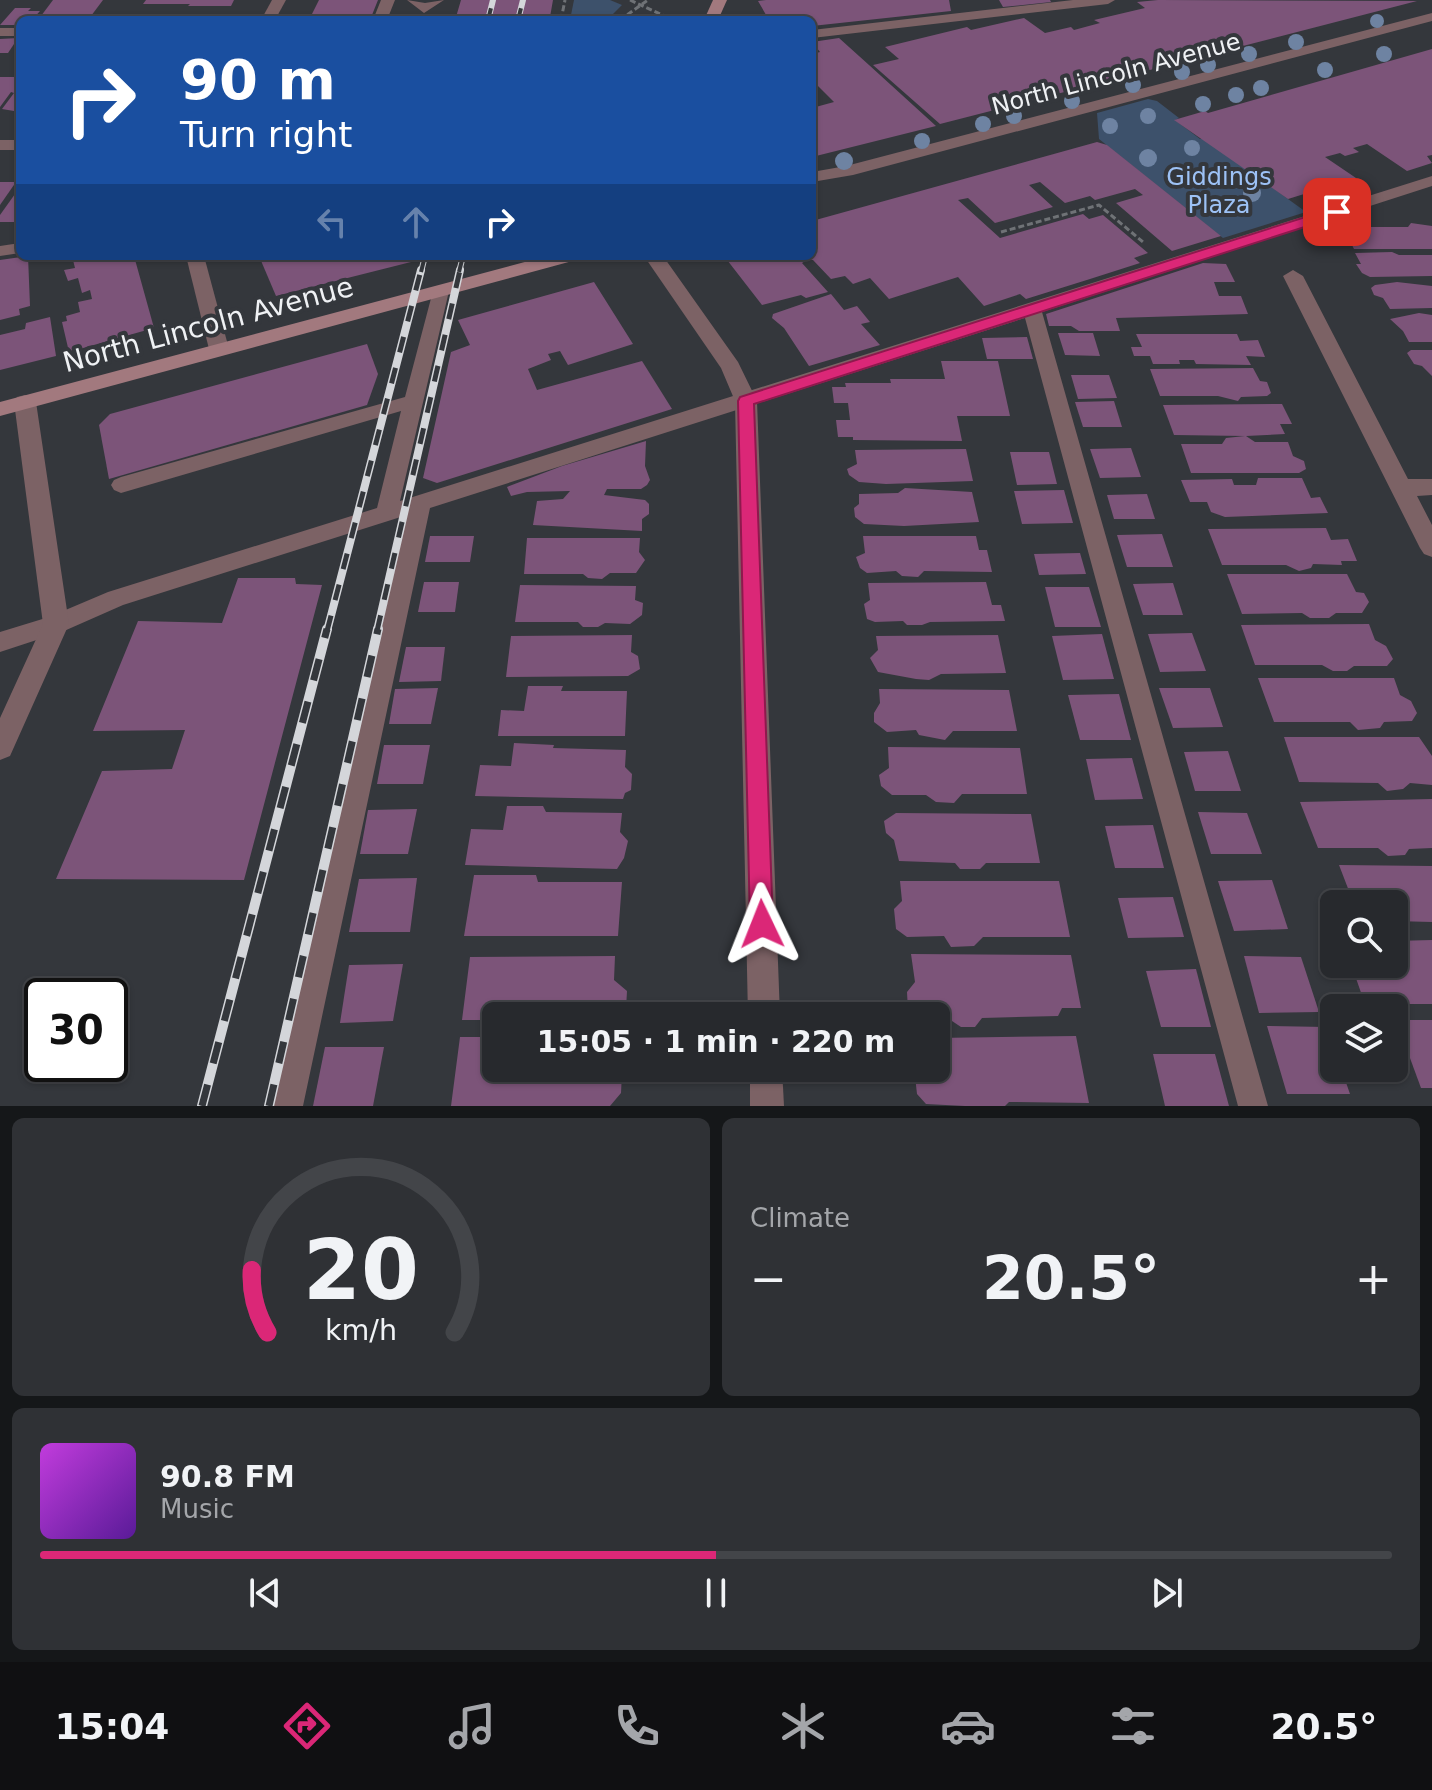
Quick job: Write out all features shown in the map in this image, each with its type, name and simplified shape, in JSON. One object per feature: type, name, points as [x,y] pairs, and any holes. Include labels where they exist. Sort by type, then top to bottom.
[{"type":"main road","name":"North Lincoln Avenue","points":[[0,409],[554,260]]},
{"type":"street","name":"North Lincoln Avenue","points":[[816,176],[847,171],[1432,17]]},
{"type":"street","points":[[196,260],[219,349]]},
{"type":"street","points":[[656,260],[731,367],[746,401],[764,1002]]},
{"type":"street","points":[[1293,276],[1432,548]]},
{"type":"street","points":[[0,748],[56,624],[25,402]]},
{"type":"street","points":[[1400,488],[1432,487]]},
{"type":"street","points":[[766,1082],[767,1106]]},
{"type":"lane","points":[[421,7],[437,0]]},
{"type":"lane","points":[[816,34],[1108,0]]},
{"type":"lane","points":[[0,642],[56,624],[116,598],[746,401],[1432,181]]},
{"type":"lane","points":[[387,512],[440,291]]},
{"type":"lane","points":[[1032,309],[1253,1106]]},
{"type":"lane","points":[[121,485],[414,401]]},
{"type":"lane","points":[[288,1106],[421,501]]},
{"type":"path","points":[[630,0],[664,16]]},
{"type":"path","points":[[626,16],[648,0]]},
{"type":"path","points":[[1001,232],[1099,205],[1170,265]]},
{"type":"green space","points":[[574,0],[610,0],[622,5],[612,15],[571,15]]},
{"type":"green space","name":"Giddings Plaza","points":[[1148,99],[1157,101],[1200,139],[1204,138],[1306,212],[1223,238],[1099,139],[1097,113]]},
{"type":"building","points":[[53,0],[103,0],[91,16],[41,16]]},
{"type":"building","points":[[146,0],[234,0],[231,6],[188,6],[190,4],[143,4]]},
{"type":"building","points":[[319,0],[378,0],[372,16],[311,16]]},
{"type":"building","points":[[461,0],[553,0],[550,16],[456,16]]},
{"type":"building","points":[[949,0],[951,11],[816,26],[816,16],[767,16],[758,1]]},
{"type":"building","points":[[999,0],[1050,0],[1051,2],[1003,7]]},
{"type":"building","points":[[1417,1],[940,124],[873,65],[899,59],[885,47],[967,27],[971,30],[1024,18],[1045,33],[1071,27],[1074,30],[1100,23],[1094,20],[1145,8],[1137,2]]},
{"type":"building","points":[[15,8],[40,11],[36,16],[16,16],[16,25],[0,25]]},
{"type":"building","points":[[16,38],[8,53],[0,53],[0,39]]},
{"type":"building","points":[[839,38],[936,126],[816,156],[816,107],[834,102],[816,84],[816,53],[820,52],[816,41]]},
{"type":"building","points":[[1432,49],[1432,155],[1427,156],[1432,163],[1407,171],[1367,144],[1353,148],[1359,152],[1325,157],[1356,178],[1288,199],[1174,120],[1205,111],[1208,113]]},
{"type":"building","points":[[0,77],[16,77],[16,111],[2,109],[14,93],[11,92],[0,107]]},
{"type":"building","points":[[1097,142],[1107,145],[1221,236],[1172,251],[1116,203],[1143,195],[1135,189],[1095,200],[1090,196],[1065,203],[1040,182],[1029,185],[1053,207],[995,223],[968,198],[958,200],[1000,238],[1083,214],[1089,219],[1103,215],[1148,253],[1134,258],[1140,263],[1026,299],[1020,294],[984,306],[958,277],[889,299],[870,278],[853,284],[845,276],[831,279],[813,260],[816,260],[816,220]]},
{"type":"building","points":[[0,182],[16,182],[0,205]]},
{"type":"building","points":[[16,193],[16,222],[0,222],[0,215]]},
{"type":"building","points":[[1411,223],[1432,226],[1432,249],[1354,249],[1349,239],[1341,237],[1336,230],[1341,227],[1408,227]]},
{"type":"building","points":[[1392,252],[1399,255],[1432,255],[1432,276],[1370,277],[1362,273],[1356,264],[1361,264],[1355,253]]},
{"type":"building","points":[[0,260],[28,260],[30,306],[19,309],[20,315],[0,320]]},
{"type":"building","points":[[73,260],[135,260],[154,328],[69,352],[62,322],[67,321],[66,316],[80,312],[78,302],[92,299],[90,290],[82,293],[78,278],[68,281],[64,270],[75,268]]},
{"type":"building","points":[[261,260],[412,260],[411,262],[276,296]]},
{"type":"building","points":[[727,260],[807,260],[802,263],[828,292],[806,298],[801,295],[762,305]]},
{"type":"building","points":[[1203,263],[1226,264],[1235,282],[1214,282],[1219,296],[1241,296],[1248,314],[1116,318],[1120,331],[1079,331],[1071,326],[1049,326],[1046,314]]},
{"type":"building","points":[[594,282],[633,344],[568,365],[560,351],[548,354],[551,360],[528,369],[537,390],[642,361],[672,409],[437,483],[423,478],[451,352],[470,345],[458,320]]},
{"type":"building","points":[[1397,282],[1432,286],[1432,308],[1390,309],[1383,298],[1374,295],[1371,288]]},
{"type":"building","points":[[831,294],[844,310],[857,306],[870,322],[861,324],[880,345],[809,366],[784,328],[772,318],[773,314]]},
{"type":"building","points":[[1419,313],[1432,315],[1432,342],[1409,342],[1390,319]]},
{"type":"building","points":[[50,317],[56,356],[0,370],[0,335],[25,329],[26,323]]},
{"type":"building","points":[[1058,333],[1093,333],[1100,356],[1065,355]]},
{"type":"building","points":[[1136,334],[1237,334],[1240,341],[1258,340],[1265,357],[1246,356],[1251,365],[1196,364],[1194,360],[1179,360],[1180,364],[1153,364],[1150,356],[1134,356],[1131,347],[1142,347]]},
{"type":"building","points":[[1027,337],[1033,359],[987,359],[982,338]]},
{"type":"building","points":[[367,344],[378,374],[367,405],[109,479],[99,425],[110,414]]},
{"type":"building","points":[[1411,350],[1432,350],[1432,376],[1422,366],[1414,364],[1407,353]]},
{"type":"building","points":[[941,361],[998,361],[1010,416],[957,416],[962,441],[853,440],[853,437],[838,437],[836,420],[850,420],[848,403],[834,403],[832,387],[846,387],[845,383],[891,383],[890,379],[945,379]]},
{"type":"building","points":[[1253,368],[1260,381],[1267,382],[1271,393],[1267,396],[1241,397],[1238,401],[1218,396],[1160,396],[1150,369]]},
{"type":"building","points":[[1071,375],[1109,375],[1117,398],[1078,399]]},
{"type":"building","points":[[1114,401],[1122,427],[1083,427],[1075,402]]},
{"type":"building","points":[[1282,404],[1292,424],[1280,424],[1285,434],[1246,436],[1255,442],[1288,442],[1293,456],[1304,461],[1306,469],[1299,473],[1191,473],[1181,444],[1222,444],[1226,438],[1245,436],[1174,435],[1163,405]]},
{"type":"building","points":[[646,441],[645,466],[650,480],[647,485],[641,489],[607,489],[604,495],[645,500],[649,504],[649,514],[642,519],[642,531],[533,525],[537,501],[563,499],[570,491],[527,492],[511,496],[507,487],[562,466]]},
{"type":"building","points":[[1131,448],[1141,477],[1100,478],[1090,449]]},
{"type":"building","points":[[966,449],[973,481],[859,482],[849,475],[847,469],[857,464],[855,450]]},
{"type":"building","points":[[1010,452],[1049,452],[1057,484],[1017,485]]},
{"type":"building","points":[[1258,478],[1302,478],[1311,498],[1320,497],[1328,513],[1225,517],[1211,512],[1207,502],[1190,502],[1181,480],[1232,479],[1234,485],[1256,485]]},
{"type":"building","points":[[905,488],[972,492],[979,522],[904,526],[864,524],[855,517],[854,508],[859,504],[859,494],[898,493]]},
{"type":"building","points":[[1064,490],[1073,523],[1022,524],[1014,491]]},
{"type":"building","points":[[1147,494],[1155,519],[1114,519],[1107,495]]},
{"type":"building","points":[[1326,528],[1331,540],[1348,539],[1357,561],[1341,561],[1342,565],[1313,564],[1311,568],[1299,571],[1286,565],[1222,565],[1208,529]]},
{"type":"building","points":[[1162,534],[1173,567],[1127,567],[1117,535]]},
{"type":"building","points":[[430,536],[474,536],[470,562],[425,562]]},
{"type":"building","points":[[863,536],[976,536],[979,550],[987,550],[992,572],[924,571],[918,577],[902,576],[896,571],[867,573],[860,568],[856,557],[865,553]]},
{"type":"building","points":[[527,538],[640,538],[639,552],[645,560],[636,573],[610,573],[602,579],[588,578],[583,574],[524,574]]},
{"type":"building","points":[[1080,553],[1086,574],[1039,575],[1034,554]]},
{"type":"building","points":[[1227,574],[1347,574],[1356,592],[1364,593],[1369,602],[1362,613],[1336,613],[1329,618],[1310,618],[1302,613],[1242,614]]},
{"type":"building","points":[[238,578],[295,578],[296,584],[322,585],[244,880],[56,879],[102,771],[172,769],[185,730],[93,731],[138,621],[222,623]]},
{"type":"building","points":[[424,582],[459,582],[455,612],[418,612]]},
{"type":"building","points":[[986,582],[992,605],[1001,605],[1005,621],[907,625],[903,621],[875,622],[867,619],[864,604],[870,600],[868,583]]},
{"type":"building","points":[[1173,583],[1183,615],[1143,615],[1133,584]]},
{"type":"building","points":[[520,585],[636,586],[635,600],[643,603],[642,615],[630,624],[605,623],[598,627],[583,627],[578,622],[515,622]]},
{"type":"building","points":[[1045,587],[1089,587],[1101,627],[1055,627]]},
{"type":"building","points":[[1369,624],[1375,640],[1386,646],[1393,659],[1387,666],[1354,666],[1347,671],[1333,671],[1322,665],[1255,665],[1241,625]]},
{"type":"building","points":[[1192,633],[1206,671],[1160,672],[1148,634]]},
{"type":"building","points":[[1102,634],[1114,679],[1063,680],[1052,636]]},
{"type":"building","points":[[632,635],[631,652],[638,656],[640,669],[628,676],[506,677],[511,636]]},
{"type":"building","points":[[998,635],[1006,673],[941,674],[929,680],[916,679],[878,672],[870,658],[878,650],[876,636]]},
{"type":"building","points":[[406,647],[445,647],[441,681],[399,682]]},
{"type":"building","points":[[1258,678],[1394,678],[1400,695],[1411,701],[1417,713],[1412,721],[1384,722],[1380,728],[1358,730],[1350,722],[1274,722]]},
{"type":"building","points":[[528,686],[563,686],[561,691],[627,691],[625,736],[498,736],[501,710],[524,711]]},
{"type":"building","points":[[438,688],[431,724],[389,724],[395,689]]},
{"type":"building","points":[[1159,688],[1210,688],[1223,727],[1173,728]]},
{"type":"building","points":[[879,689],[1009,690],[1017,731],[953,731],[945,740],[919,735],[916,730],[887,732],[874,722],[874,713],[880,703]]},
{"type":"building","points":[[1119,694],[1131,740],[1080,740],[1068,695]]},
{"type":"building","points":[[1284,737],[1419,737],[1432,756],[1432,785],[1410,783],[1403,789],[1387,791],[1378,783],[1299,782]]},
{"type":"building","points":[[514,743],[554,745],[553,748],[626,750],[625,767],[632,774],[631,790],[625,793],[623,799],[475,796],[480,765],[511,766]]},
{"type":"building","points":[[384,745],[430,745],[423,784],[377,784]]},
{"type":"building","points":[[888,747],[1020,748],[1027,794],[962,794],[954,803],[936,802],[926,795],[892,795],[881,786],[879,775],[889,768]]},
{"type":"building","points":[[1228,751],[1241,791],[1195,791],[1184,752]]},
{"type":"building","points":[[1132,758],[1143,799],[1095,800],[1086,759]]},
{"type":"building","points":[[1432,799],[1432,848],[1409,849],[1405,855],[1388,856],[1378,848],[1318,848],[1300,802]]},
{"type":"building","points":[[507,806],[543,806],[546,812],[622,813],[620,832],[628,841],[624,858],[617,869],[465,865],[471,829],[503,830]]},
{"type":"building","points":[[417,809],[408,854],[360,854],[368,810]]},
{"type":"building","points":[[1198,812],[1247,813],[1262,854],[1211,854]]},
{"type":"building","points":[[896,813],[1031,814],[1040,863],[986,863],[980,869],[960,869],[955,863],[899,861],[894,840],[886,833],[884,821]]},
{"type":"building","points":[[1153,825],[1164,868],[1115,868],[1105,826]]},
{"type":"building","points":[[1339,865],[1432,866],[1432,922],[1408,921],[1408,890],[1349,890]]},
{"type":"building","points":[[474,875],[536,875],[538,882],[622,882],[618,936],[464,936]]},
{"type":"building","points":[[417,878],[410,932],[349,932],[359,879]]},
{"type":"building","points":[[1272,880],[1288,929],[1234,931],[1218,881]]},
{"type":"building","points":[[900,881],[1059,881],[1070,937],[983,937],[974,946],[951,947],[944,936],[907,937],[896,929],[894,909],[902,901]]},
{"type":"building","points":[[1173,897],[1184,937],[1128,938],[1118,898]]},
{"type":"building","points":[[1432,940],[1432,1004],[1408,1004],[1408,994],[1362,994],[1356,978],[1408,978],[1408,941]]},
{"type":"building","points":[[911,954],[1071,955],[1081,1008],[1062,1008],[1058,1016],[982,1018],[975,1027],[961,1027],[950,1020],[950,1002],[908,1002],[907,992],[915,982]]},
{"type":"building","points":[[615,956],[614,980],[627,991],[626,1002],[482,1002],[482,1020],[462,1020],[470,957]]},
{"type":"building","points":[[1244,956],[1301,957],[1319,1012],[1259,1013]]},
{"type":"building","points":[[403,964],[393,1021],[340,1023],[349,965]]},
{"type":"building","points":[[1196,969],[1211,1027],[1161,1027],[1146,971]]},
{"type":"building","points":[[1408,1020],[1432,1020],[1432,1088],[1421,1088],[1408,1053]]},
{"type":"building","points":[[1267,1026],[1320,1027],[1320,1082],[1346,1082],[1350,1094],[1287,1094]]},
{"type":"building","points":[[1076,1036],[1089,1103],[1009,1102],[1005,1106],[926,1104],[917,1094],[916,1082],[950,1082],[950,1038]]},
{"type":"building","points":[[460,1037],[482,1037],[482,1082],[622,1082],[621,1093],[610,1106],[451,1106]]},
{"type":"building","points":[[325,1047],[384,1047],[373,1106],[313,1106]]},
{"type":"building","points":[[1153,1054],[1215,1054],[1229,1106],[1165,1106]]},
{"type":"railway","points":[[489,16],[493,0]]},
{"type":"railway","points":[[519,16],[523,0]]},
{"type":"railway","points":[[421,272],[424,260]]},
{"type":"railway","points":[[459,272],[462,260]]},
{"type":"railway","points":[[327,631],[421,270]]},
{"type":"railway","points":[[377,631],[460,270]]},
{"type":"railway","points":[[202,1106],[327,629]]},
{"type":"railway","points":[[269,1106],[378,629]]},
{"type":"route","points":[[762,924],[746,401],[1337,212]]}]
